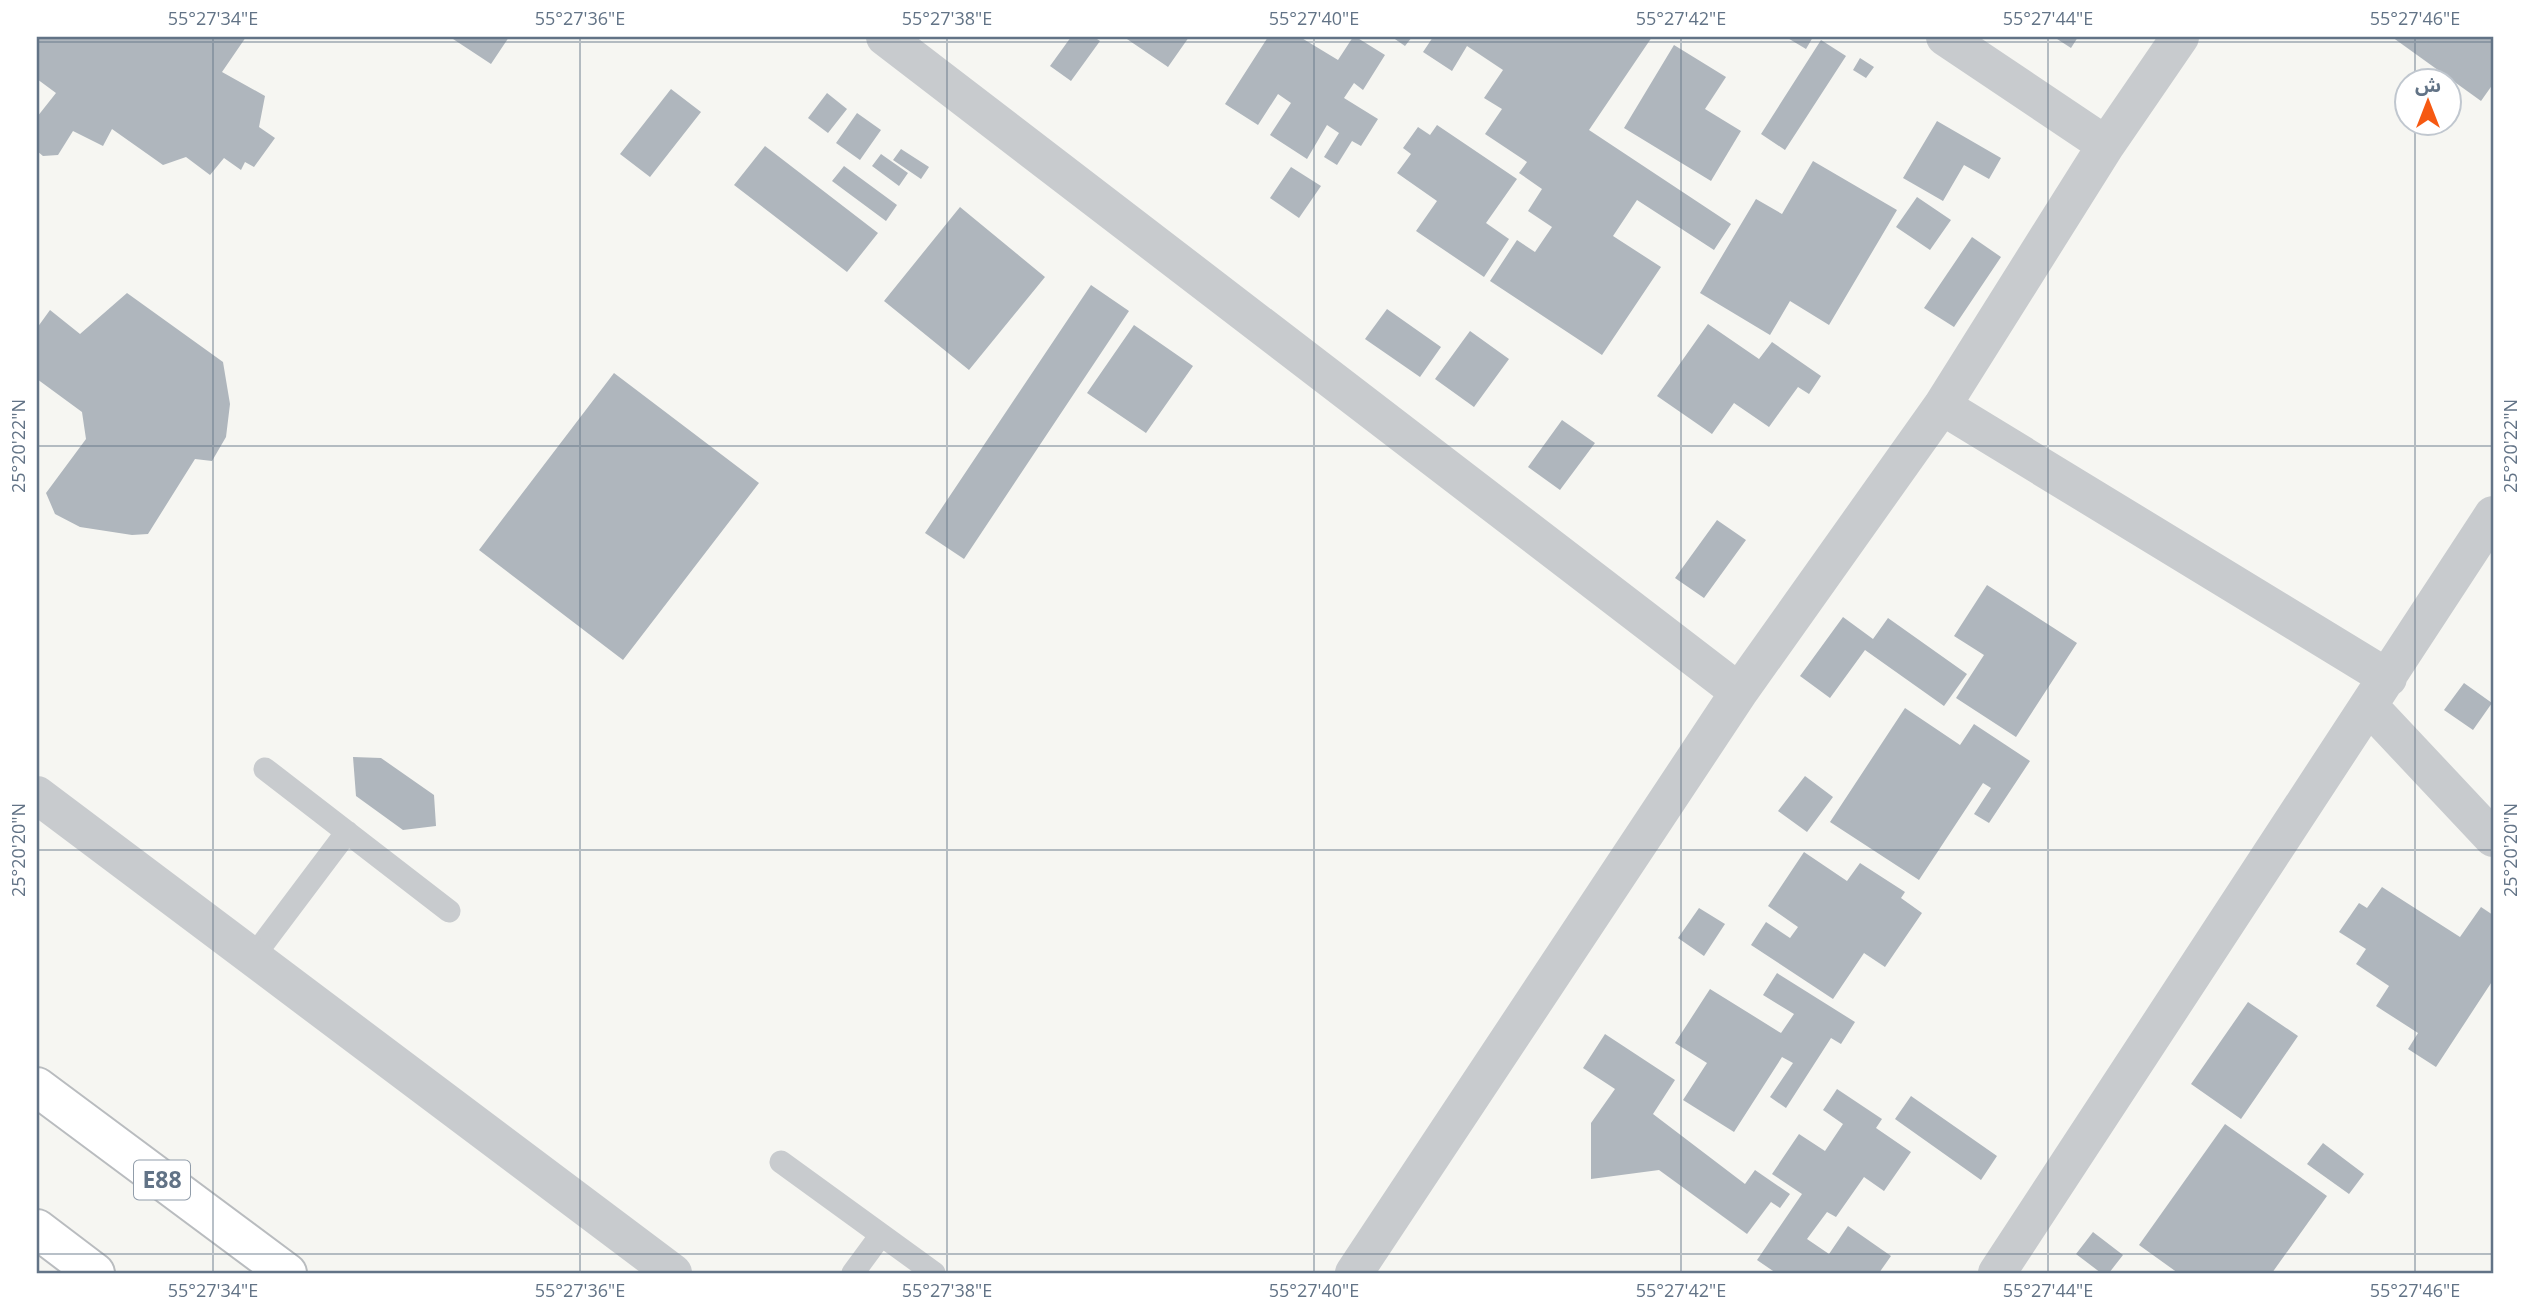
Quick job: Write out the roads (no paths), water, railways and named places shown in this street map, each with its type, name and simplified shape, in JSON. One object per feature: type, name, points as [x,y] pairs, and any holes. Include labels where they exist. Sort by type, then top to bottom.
[{"type":"highway","name":"E88","points":[[37,1087],[287,1273]]},
{"type":"highway","points":[[37,1229],[95,1273]]},
{"type":"street","points":[[885,37],[928,49],[1739,692]]},
{"type":"street","points":[[1945,37],[2106,145]]},
{"type":"street","points":[[1354,1273],[1739,692],[1942,406],[2106,145],[2180,37]]},
{"type":"street","points":[[1942,406],[2378,692],[2493,838]]},
{"type":"street","points":[[1997,1273],[2493,515]]},
{"type":"street","points":[[37,795],[673,1273]]},
{"type":"lane","points":[[265,769],[449,911]]},
{"type":"lane","points":[[253,957],[346,832]]},
{"type":"lane","points":[[781,1162],[934,1273]]},
{"type":"lane","points":[[853,1273],[881,1235]]}]
